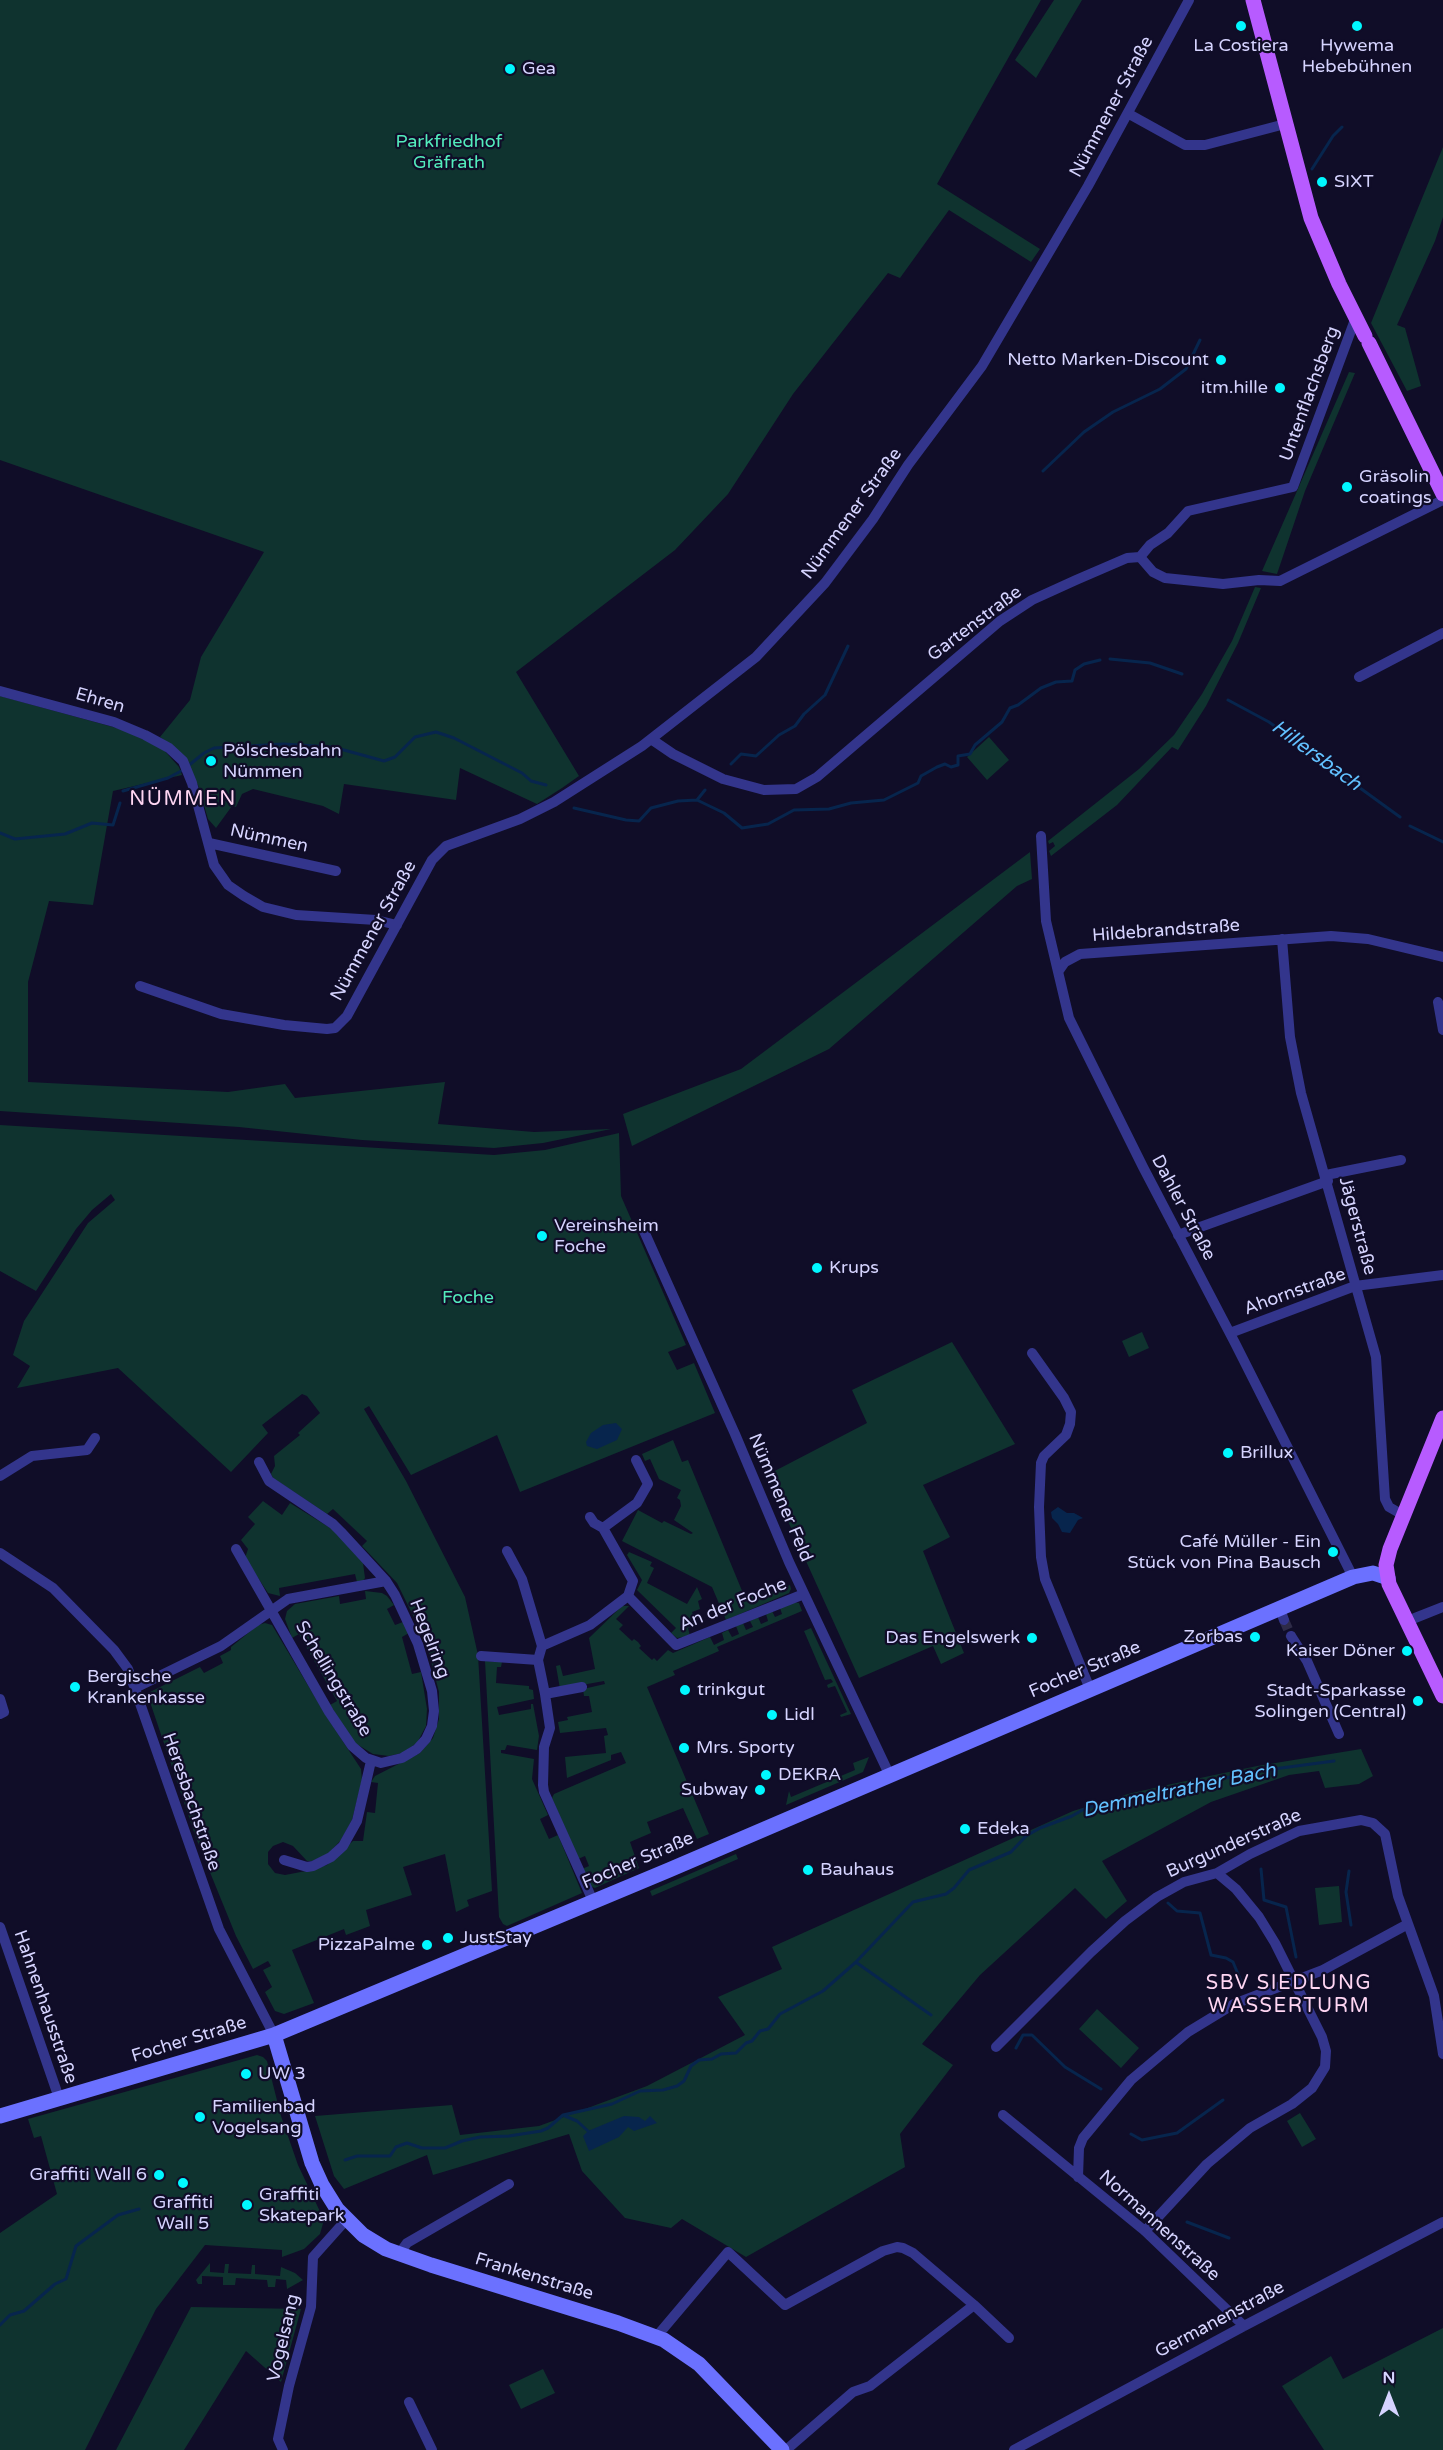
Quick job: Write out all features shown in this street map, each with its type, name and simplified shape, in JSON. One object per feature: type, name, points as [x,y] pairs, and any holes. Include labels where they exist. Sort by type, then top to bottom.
[{"type":"main road","points":[[1253,0],[1314,227],[1335,277],[1443,494]]},
{"type":"main road","points":[[1443,1418],[1403,1515],[1386,1564],[1388,1578],[1443,1696]]},
{"type":"main road","points":[[1390,1549],[1390,1559],[1401,1590],[1443,1674]]},
{"type":"main road","name":"Focher Straße","points":[[0,2116],[274,2035],[890,1776],[1090,1689],[1282,1614],[1357,1576],[1390,1549]]},
{"type":"main road","points":[[1357,1576],[1373,1573],[1388,1578],[1401,1590]]},
{"type":"main road","name":"Frankenstraße","points":[[274,2035],[312,2163],[322,2185],[346,2220],[363,2235],[399,2254],[498,2288],[657,2336],[699,2364],[784,2450]]},
{"type":"street","name":"Nümmener Straße","points":[[140,986],[221,1014],[327,1029],[335,1028],[344,1021],[432,860],[446,846],[520,819],[554,802],[651,739],[716,691],[756,657],[825,584],[873,519],[908,465],[982,366],[1067,223],[1189,0]]},
{"type":"street","points":[[1128,114],[1185,145],[1205,145],[1285,124]]},
{"type":"street","name":"Untenflachsberg","points":[[1140,556],[1188,511],[1293,486],[1356,317]]},
{"type":"street","points":[[1140,556],[1153,572],[1165,578],[1223,585],[1280,581],[1443,500]]},
{"type":"street","name":"Gartenstraße","points":[[651,739],[673,754],[723,779],[764,790],[796,789],[817,777],[1000,621],[1041,596],[1127,558],[1140,556]]},
{"type":"street","points":[[1359,677],[1443,633]]},
{"type":"street","name":"Ehren","points":[[0,691],[114,722],[160,742],[185,765]]},
{"type":"street","name":"Nümmen","points":[[185,765],[210,843],[336,871]]},
{"type":"street","name":"Dahler Straße","points":[[1041,836],[1046,921],[1070,1018],[1178,1235],[1357,1576]]},
{"type":"street","points":[[210,843],[214,865],[222,878],[244,896],[263,907],[296,915],[376,920],[397,926]]},
{"type":"street","name":"Hildebrandstraße","points":[[1058,972],[1065,962],[1080,954],[1282,939],[1353,937],[1443,957]]},
{"type":"street","name":"Jägerstraße","points":[[1282,939],[1290,1036],[1301,1093],[1376,1357],[1385,1499],[1389,1507],[1403,1515]]},
{"type":"street","points":[[1438,1002],[1443,1030]]},
{"type":"street","points":[[1178,1235],[1327,1178],[1401,1160]]},
{"type":"street","name":"Nümmener Feld","points":[[644,1231],[804,1594],[890,1776]]},
{"type":"street","name":"Ahornstraße","points":[[1230,1333],[1355,1286],[1443,1275]]},
{"type":"street","points":[[1032,1353],[1064,1398],[1071,1412],[1066,1435],[1044,1456],[1041,1463],[1039,1507],[1041,1557],[1046,1579],[1090,1689]]},
{"type":"street","points":[[0,1476],[32,1456],[87,1450],[96,1438]]},
{"type":"street","points":[[603,1528],[636,1503],[648,1484],[636,1460]]},
{"type":"street","name":"Hegelring","points":[[259,1462],[269,1481],[333,1524],[386,1581],[395,1595],[420,1652],[432,1691],[434,1711],[432,1726],[426,1739],[417,1749],[398,1759],[371,1761]]},
{"type":"street","points":[[542,1646],[590,1625],[628,1596],[633,1581],[603,1528],[594,1523],[590,1517]]},
{"type":"street","name":"Schellingstraße","points":[[236,1550],[340,1729],[352,1746],[371,1761]]},
{"type":"street","points":[[507,1551],[522,1579],[542,1646],[538,1660],[550,1728],[544,1747],[544,1792],[593,1901]]},
{"type":"street","name":"Heresbachstraße","points":[[0,1553],[43,1579],[119,1656],[135,1688],[219,1929],[274,2035]]},
{"type":"street","points":[[135,1688],[221,1646],[288,1599],[386,1581]]},
{"type":"street","name":"An der Foche","points":[[628,1596],[676,1645],[804,1594]]},
{"type":"street","points":[[1414,1618],[1443,1607]]},
{"type":"street","points":[[1291,1636],[1307,1661],[1339,1734]]},
{"type":"street","points":[[481,1656],[538,1660]]},
{"type":"street","points":[[545,1694],[582,1687]]},
{"type":"street","points":[[0,1699],[4,1712],[0,1714]]},
{"type":"street","points":[[284,1860],[307,1867],[313,1866],[331,1857],[343,1846],[357,1821],[371,1761]]},
{"type":"street","name":"Burgunderstraße","points":[[996,2047],[1091,1952],[1140,1909],[1184,1882],[1217,1873],[1274,1842],[1307,1828],[1350,1821],[1373,1823],[1384,1834],[1398,1896],[1434,1996],[1443,2054]]},
{"type":"street","points":[[1144,2231],[1207,2164],[1250,2128],[1292,2104],[1319,2081],[1325,2067],[1326,2051],[1322,2037],[1295,1981],[1259,1917],[1236,1889],[1217,1873]]},
{"type":"street","name":"Normannenstraße","points":[[1078,2177],[1079,2148],[1083,2138],[1131,2080],[1188,2032],[1219,2012],[1323,1970],[1408,1924]]},
{"type":"street","name":"Hahnenhausstraße","points":[[0,1927],[59,2098]]},
{"type":"street","name":"Normannenstraße","points":[[1003,2115],[1144,2231],[1244,2326]]},
{"type":"street","points":[[399,2254],[407,2243],[509,2184]]},
{"type":"street","name":"Vogelsang","points":[[274,2450],[311,2307],[312,2257],[346,2220]]},
{"type":"street","name":"Germanenstraße","points":[[1014,2450],[1443,2222]]},
{"type":"street","points":[[657,2336],[728,2252],[785,2305],[883,2251],[897,2247],[913,2253],[1009,2338]]},
{"type":"street","name":"Frankenstraße","points":[[784,2450],[853,2392],[870,2386],[974,2305]]},
{"type":"street","points":[[409,2402],[432,2450]]},
{"type":"street","points":[[278,2439],[283,2450]]},
{"type":"green space","name":"Parkfriedhof Gräfrath","points":[[0,0],[1041,0],[937,184],[1040,249],[1031,262],[949,210],[900,278],[888,273],[793,394],[728,494],[675,550],[516,672],[579,776],[562,788],[537,804],[460,768],[456,800],[344,784],[339,814],[323,806],[253,789],[242,794],[236,807],[232,806],[216,828],[208,819],[198,785],[176,749],[160,737],[190,700],[201,657],[264,552],[0,460]]},
{"type":"green space","points":[[1054,0],[1082,0],[1036,78],[1015,60]]},
{"type":"green space","points":[[1443,147],[1443,217],[1435,241],[1397,325],[1405,328],[1421,386],[1407,391],[1371,323]]},
{"type":"green space","points":[[1349,372],[1355,373],[1305,491],[1277,574],[1262,571]]},
{"type":"green space","points":[[1255,587],[1261,588],[1238,643],[1206,706],[1178,750],[1172,747],[1117,805],[1051,856],[1049,851],[1055,846],[1053,842],[1049,844],[1048,841],[1139,769],[1174,735],[1202,694],[1232,641]]},
{"type":"green space","points":[[0,696],[124,730],[163,749],[179,767],[182,775],[113,791],[93,905],[49,901],[28,982],[28,1082],[228,1092],[285,1084],[295,1098],[445,1082],[438,1124],[534,1132],[611,1129],[543,1143],[494,1148],[362,1140],[239,1127],[0,1111]]},
{"type":"green space","points":[[989,737],[1009,760],[987,780],[967,757]]},
{"type":"green space","points":[[1030,852],[1032,879],[1017,886],[829,1049],[632,1146],[623,1114],[741,1069]]},
{"type":"green space","name":"Foche","points":[[0,1125],[494,1155],[545,1150],[619,1133],[621,1196],[686,1345],[668,1352],[677,1370],[694,1363],[715,1413],[520,1492],[497,1435],[411,1475],[369,1406],[364,1409],[406,1481],[465,1597],[478,1655],[492,1891],[467,1900],[469,1906],[456,1912],[445,1854],[403,1867],[412,1895],[366,1910],[370,1926],[346,1935],[344,1929],[292,1950],[314,2003],[284,2014],[275,2011],[265,1992],[272,1987],[263,1970],[271,1966],[268,1961],[253,1969],[236,1936],[196,1838],[149,1699],[150,1692],[200,1667],[204,1673],[223,1663],[220,1656],[231,1650],[231,1647],[258,1625],[265,1623],[272,1625],[361,1769],[362,1780],[352,1820],[341,1840],[328,1854],[307,1861],[293,1846],[283,1842],[273,1846],[268,1852],[268,1864],[275,1873],[285,1875],[327,1865],[353,1841],[363,1841],[367,1812],[375,1813],[378,1783],[371,1782],[375,1776],[420,1753],[433,1738],[439,1719],[439,1692],[426,1642],[397,1583],[362,1546],[367,1541],[333,1509],[327,1514],[273,1478],[271,1474],[275,1466],[274,1456],[300,1435],[298,1433],[320,1413],[307,1396],[302,1394],[262,1425],[268,1433],[231,1472],[118,1368],[17,1388],[30,1366],[13,1355],[24,1321],[88,1223],[115,1200],[111,1194],[92,1210],[76,1229],[36,1291],[0,1271]]},
{"type":"green space","points":[[1142,1332],[1149,1348],[1129,1357],[1122,1341]]},
{"type":"green space","points":[[952,1342],[1015,1444],[923,1485],[950,1537],[923,1551],[964,1653],[941,1664],[933,1646],[859,1678],[767,1475],[867,1423],[852,1390]]},
{"type":"green space","points":[[673,1440],[682,1462],[688,1460],[745,1598],[761,1592],[763,1596],[790,1585],[789,1593],[726,1620],[712,1587],[622,1541],[638,1510],[662,1523],[664,1521],[693,1533],[674,1520],[681,1506],[677,1498],[681,1490],[659,1479],[650,1459],[645,1461],[642,1454]]},
{"type":"green space","points":[[263,1501],[282,1515],[290,1503],[335,1531],[363,1563],[365,1578],[363,1581],[357,1582],[355,1574],[279,1588],[280,1596],[268,1593],[245,1558],[248,1549],[241,1540],[255,1524],[248,1517]]},
{"type":"green space","points":[[629,1552],[652,1562],[650,1566],[654,1568],[647,1583],[687,1604],[697,1587],[702,1599],[698,1601],[700,1609],[692,1612],[697,1625],[688,1628],[690,1636],[677,1638],[671,1633],[676,1628],[637,1590],[642,1580],[627,1555]]},
{"type":"green space","points":[[365,1591],[382,1593],[387,1596],[394,1605],[387,1609],[395,1625],[403,1622],[409,1633],[402,1637],[412,1674],[421,1672],[427,1709],[426,1726],[417,1743],[402,1753],[389,1756],[373,1754],[355,1743],[330,1705],[337,1701],[299,1634],[292,1638],[285,1619],[287,1611],[295,1604],[339,1596],[340,1604],[366,1599]]},
{"type":"green space","points":[[793,1602],[799,1603],[802,1611],[717,1647],[719,1651],[673,1671],[675,1675],[647,1687],[709,1834],[697,1839],[683,1808],[647,1822],[651,1833],[630,1842],[639,1868],[595,1888],[590,1886],[582,1869],[589,1866],[585,1856],[578,1859],[552,1798],[554,1794],[626,1763],[621,1752],[611,1755],[611,1760],[567,1778],[565,1757],[606,1753],[604,1736],[608,1735],[606,1728],[560,1733],[558,1722],[568,1720],[567,1717],[592,1712],[589,1696],[584,1696],[583,1689],[605,1684],[604,1681],[560,1689],[556,1666],[560,1665],[563,1676],[595,1669],[589,1638],[622,1606],[629,1606],[616,1619],[623,1625],[619,1629],[632,1641],[634,1639],[638,1642],[641,1646],[639,1648],[652,1660],[654,1658],[657,1661],[668,1650],[673,1653],[710,1637],[714,1645],[724,1640],[722,1633],[728,1630],[732,1637],[739,1634],[736,1626],[743,1623],[746,1630],[753,1627],[750,1621],[758,1617],[761,1624],[768,1621],[766,1614],[772,1611],[775,1617],[782,1614],[780,1608]]},
{"type":"green space","points":[[811,1628],[851,1714],[841,1717],[840,1715],[847,1712],[835,1686],[828,1688],[827,1685],[833,1682],[831,1679],[825,1680],[804,1631]]},
{"type":"green space","points":[[485,1661],[502,1662],[501,1667],[497,1667],[496,1683],[529,1686],[529,1689],[533,1690],[534,1699],[497,1707],[499,1715],[531,1709],[531,1704],[533,1704],[539,1736],[537,1750],[507,1745],[501,1753],[534,1759],[532,1779],[548,1815],[540,1819],[549,1839],[558,1835],[582,1893],[507,1926],[499,1917]]},
{"type":"green space","points":[[1361,1749],[1373,1776],[1359,1784],[1325,1788],[1319,1771],[1289,1775],[1211,1802],[1102,1861],[1127,1901],[1106,1919],[1075,1888],[980,1975],[922,2044],[953,2065],[900,2134],[905,2167],[746,2257],[682,2219],[671,2228],[625,2218],[582,2171],[569,2134],[433,2175],[427,2155],[344,2189],[334,2176],[315,2116],[452,2105],[460,2135],[539,2126],[647,2086],[745,2035],[718,1997],[782,1969],[772,1947],[1073,1811],[1167,1785],[1257,1766]]},
{"type":"green space","points":[[869,1757],[863,1772],[786,1805],[789,1791],[791,1797],[855,1770],[853,1763]]},
{"type":"green space","points":[[736,1854],[738,1859],[652,1896],[650,1891]]},
{"type":"green space","points":[[1339,1886],[1342,1922],[1319,1925],[1315,1888]]},
{"type":"green space","points":[[1097,2009],[1139,2048],[1121,2068],[1079,2029]]},
{"type":"green space","points":[[257,2055],[267,2061],[281,2116],[298,2165],[324,2220],[320,2234],[304,2249],[282,2257],[282,2250],[205,2245],[156,2309],[85,2450],[0,2450],[0,2233],[57,2194],[41,2136],[34,2138],[28,2119]]},
{"type":"green space","points":[[1300,2113],[1316,2139],[1302,2147],[1287,2121]]},
{"type":"green space","points":[[210,2263],[210,2272],[224,2273],[225,2264],[229,2264],[228,2273],[251,2274],[252,2265],[255,2265],[255,2274],[280,2276],[281,2267],[295,2273],[303,2280],[287,2289],[286,2280],[276,2279],[275,2287],[268,2287],[267,2280],[236,2278],[235,2285],[223,2285],[223,2277],[202,2276],[202,2284],[198,2284],[196,2280]]},
{"type":"green space","points":[[191,2307],[301,2309],[281,2382],[246,2351],[184,2450],[116,2450]]},
{"type":"green space","points":[[1443,2328],[1443,2450],[1324,2450],[1282,2386],[1331,2356],[1343,2379]]},
{"type":"green space","points":[[543,2369],[555,2393],[521,2409],[509,2385]]},
{"type":"water","points":[[616,1423],[622,1429],[617,1440],[597,1449],[587,1446],[586,1442],[591,1433],[603,1425]]},
{"type":"water","points":[[1058,1507],[1067,1513],[1074,1513],[1083,1518],[1078,1520],[1070,1533],[1062,1532],[1052,1518],[1051,1512]]},
{"type":"water","points":[[624,2116],[639,2117],[645,2121],[650,2116],[657,2123],[634,2131],[628,2127],[619,2137],[589,2151],[583,2136],[588,2131]]},
{"type":"waterway","points":[[1312,169],[1333,136],[1342,127]]},
{"type":"waterway","points":[[1043,471],[1084,432],[1113,412],[1160,389],[1186,369],[1200,340]]},
{"type":"waterway","points":[[731,764],[741,754],[756,756],[779,735],[795,726],[804,714],[825,695],[848,646]]},
{"type":"waterway","name":"Hillersbach","points":[[1110,659],[1150,663],[1182,674]]},
{"type":"waterway","name":"Hillersbach","points":[[697,800],[724,813],[742,828],[768,824],[794,810],[829,809],[851,803],[884,800],[918,783],[921,776],[937,767],[945,764],[951,767],[958,765],[958,756],[970,754],[975,745],[1002,722],[1010,708],[1018,705],[1041,688],[1056,682],[1072,681],[1075,670],[1084,664],[1100,660]]},
{"type":"waterway","name":"Hillersbach","points":[[1228,700],[1269,722],[1400,817]]},
{"type":"waterway","points":[[188,766],[214,748],[283,744],[333,747],[384,761],[395,757],[415,737],[436,732],[454,738],[522,773],[531,781],[546,785]]},
{"type":"waterway","points":[[123,791],[168,778],[183,770]]},
{"type":"waterway","points":[[574,808],[639,821],[651,808],[678,801],[697,800],[705,790]]},
{"type":"waterway","points":[[0,833],[15,839],[65,834],[92,823],[113,825],[120,803]]},
{"type":"waterway","name":"Hillersbach","points":[[1410,826],[1443,842]]},
{"type":"waterway","name":"Demmeltrather Bach","points":[[345,2160],[357,2156],[390,2156],[396,2147],[407,2143],[422,2148],[445,2148],[480,2137],[509,2136],[541,2131],[563,2115],[612,2104],[640,2091],[663,2090],[677,2086],[684,2081],[691,2066],[699,2060],[712,2059],[721,2054],[736,2053],[746,2043],[752,2041],[760,2031],[768,2029],[780,2014],[823,1991],[856,1962],[913,1902],[946,1894],[969,1870],[1011,1852],[1026,1836],[1040,1828],[1086,1808],[1141,1795],[1162,1793],[1251,1772],[1334,1761]]},
{"type":"waterway","points":[[1261,1869],[1264,1900],[1286,1907],[1296,1957]]},
{"type":"waterway","points":[[1349,1871],[1346,1892],[1351,1925]]},
{"type":"waterway","points":[[1168,1903],[1177,1911],[1200,1913],[1211,1955],[1233,1962],[1243,1986]]},
{"type":"waterway","points":[[857,1963],[931,2015]]},
{"type":"waterway","points":[[1016,2048],[1023,2035],[1032,2035],[1065,2067],[1101,2089]]},
{"type":"waterway","points":[[1131,2134],[1142,2140],[1177,2133],[1223,2100]]},
{"type":"waterway","points":[[565,2116],[577,2121],[588,2131]]},
{"type":"waterway","name":"Demmeltrather Bach","points":[[0,2325],[10,2315],[24,2311],[55,2284],[66,2279],[76,2246],[118,2215],[139,2209]]},
{"type":"waterway","points":[[1187,2222],[1229,2238]]},
{"type":"tunnel","points":[[1284,1620],[1291,1636]]},
{"type":"place","name":"La Costiera","points":[[1241,26]]},
{"type":"place","name":"Hywema Hebebühnen","points":[[1357,26]]},
{"type":"place","name":"Gea","points":[[510,69]]},
{"type":"place","name":"SIXT","points":[[1322,182]]},
{"type":"place","name":"Netto Marken-Discount","points":[[1221,360]]},
{"type":"place","name":"itm.hille","points":[[1280,388]]},
{"type":"place","name":"Gräsolin coatings","points":[[1347,487]]},
{"type":"place","name":"Pölschesbahn Nümmen","points":[[211,761]]},
{"type":"place","name":"Vereinsheim Foche","points":[[542,1236]]},
{"type":"place","name":"Krups","points":[[817,1268]]},
{"type":"place","name":"Brillux","points":[[1228,1453]]},
{"type":"place","name":"Café Müller - Ein Stück von Pina Bausch","points":[[1333,1552]]},
{"type":"place","name":"Zorbas","points":[[1255,1637]]},
{"type":"place","name":"Das Engelswerk","points":[[1032,1638]]},
{"type":"place","name":"Kaiser Döner","points":[[1407,1651]]},
{"type":"place","name":"Bergische Krankenkasse","points":[[75,1687]]},
{"type":"place","name":"trinkgut","points":[[685,1690]]},
{"type":"place","name":"Stadt-Sparkasse Solingen (Central)","points":[[1418,1701]]},
{"type":"place","name":"Lidl","points":[[772,1715]]},
{"type":"place","name":"Mrs. Sporty","points":[[684,1748]]},
{"type":"place","name":"DEKRA","points":[[766,1775]]},
{"type":"place","name":"Subway","points":[[760,1790]]},
{"type":"place","name":"Edeka","points":[[965,1829]]},
{"type":"place","name":"Bauhaus","points":[[808,1870]]},
{"type":"place","name":"JustStay","points":[[448,1938]]},
{"type":"place","name":"PizzaPalme","points":[[427,1945]]},
{"type":"place","name":"UW 3","points":[[246,2074]]},
{"type":"place","name":"Familienbad Vogelsang","points":[[200,2117]]},
{"type":"place","name":"Graffiti Wall 6","points":[[159,2175]]},
{"type":"place","name":"Graffiti Wall 5","points":[[183,2183]]},
{"type":"place","name":"Graffiti Skatepark","points":[[247,2205]]},
{"type":"district","name":"NÜMMEN","points":[[183,800]]},
{"type":"district","name":"SBV SIEDLUNG WASSERTURM","points":[[1289,1996]]}]
